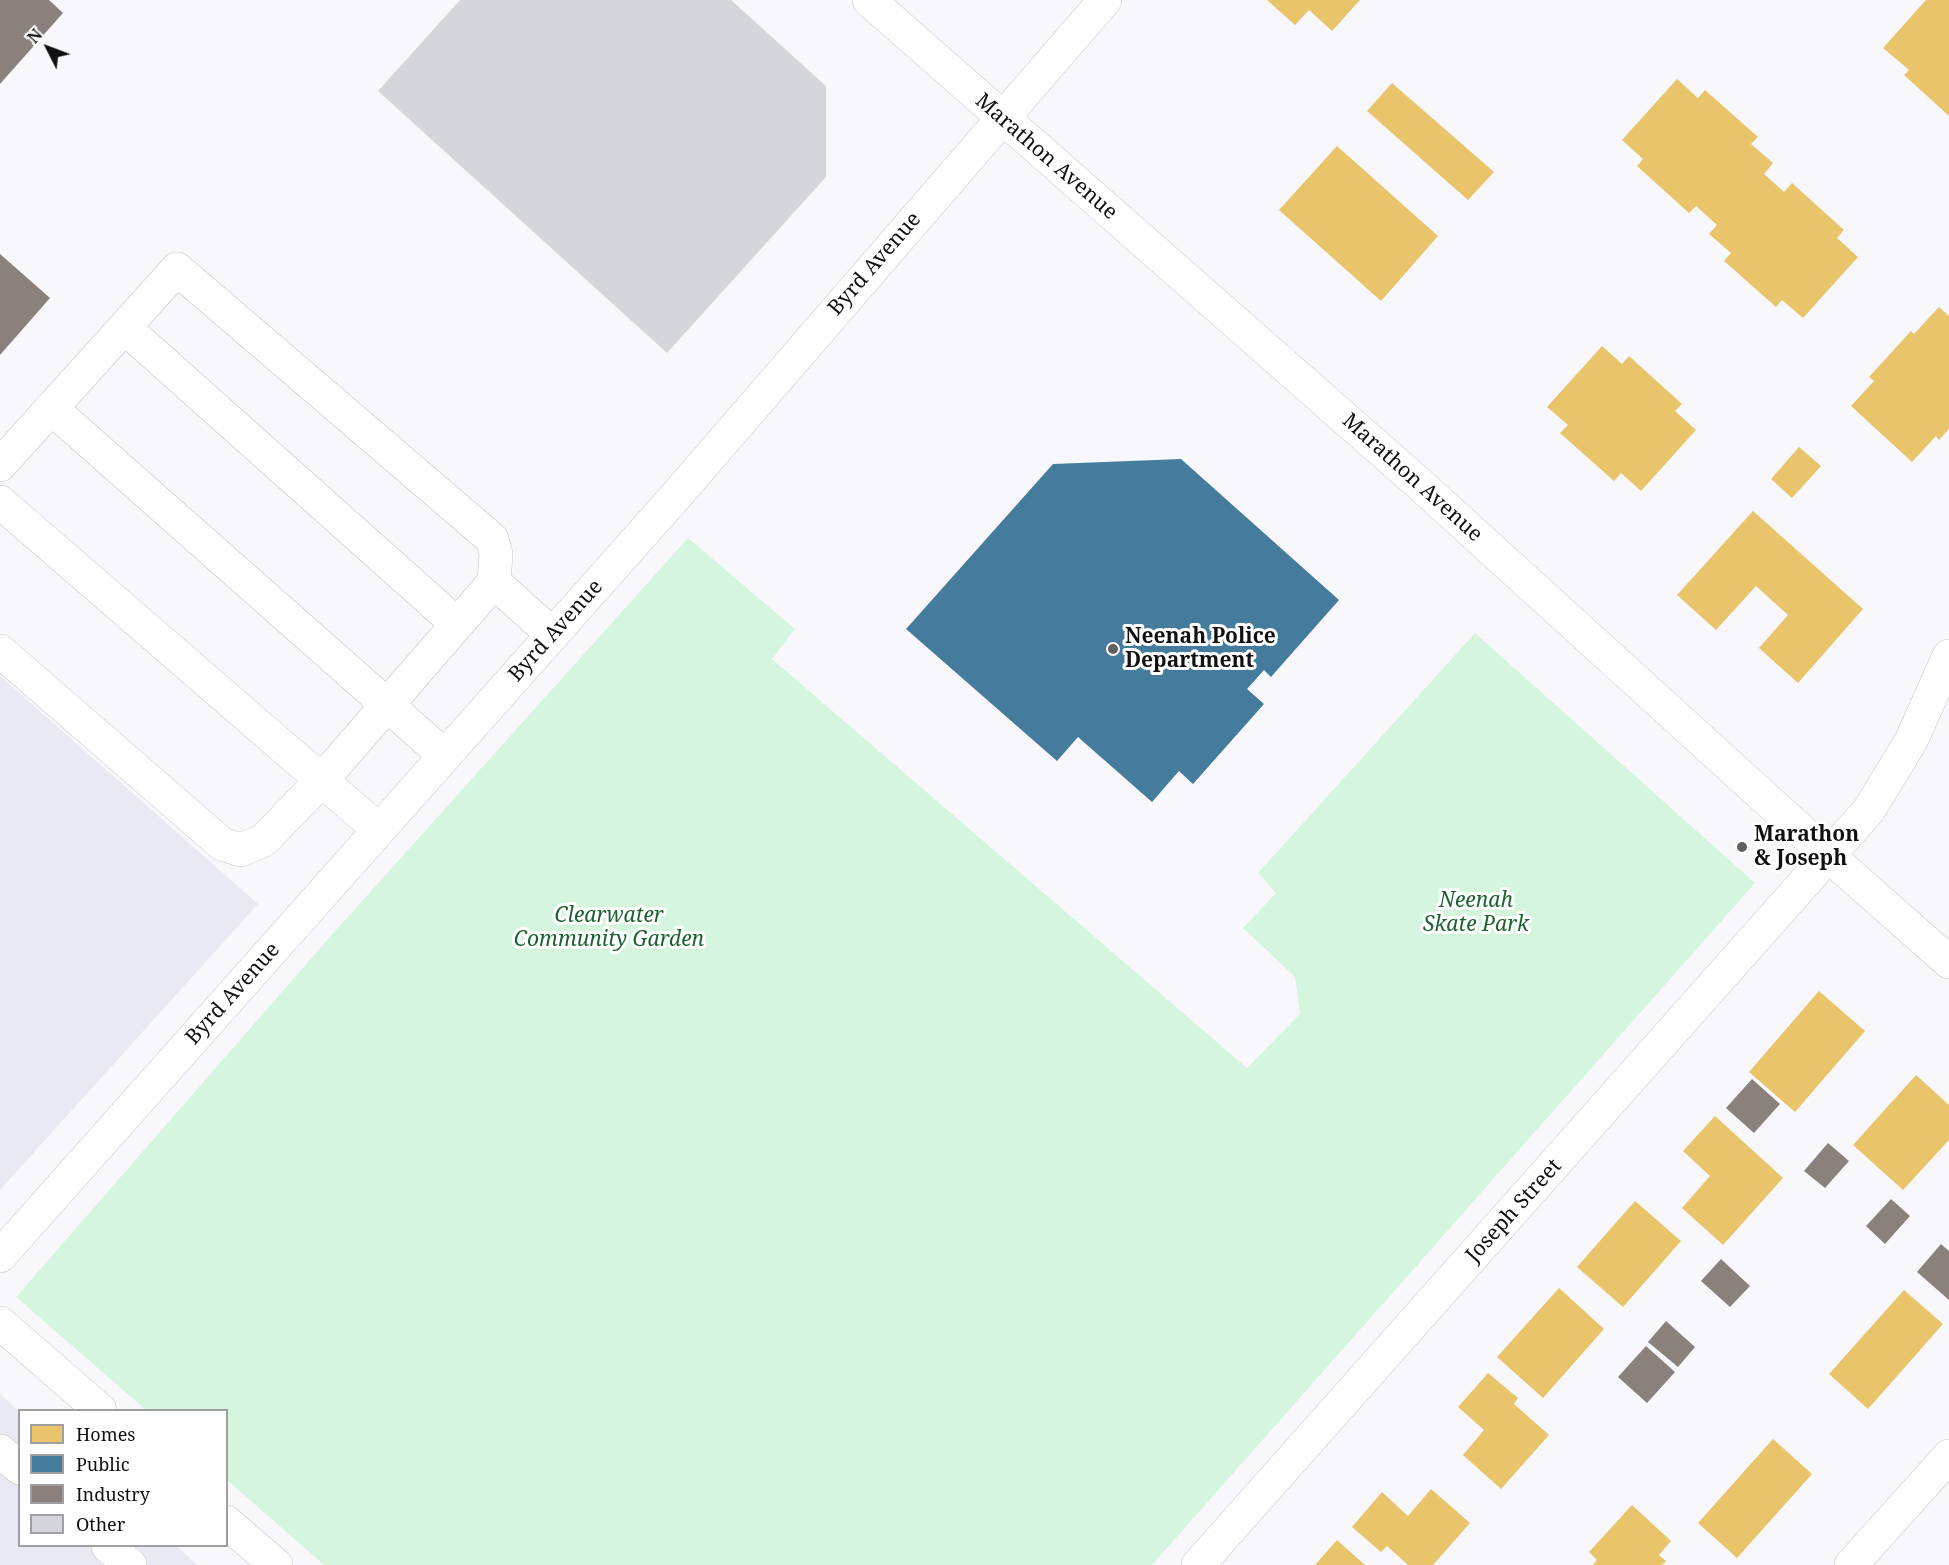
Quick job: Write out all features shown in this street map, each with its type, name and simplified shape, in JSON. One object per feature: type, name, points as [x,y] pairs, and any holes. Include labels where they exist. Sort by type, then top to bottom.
[{"type":"street","name":"Marathon Avenue","points":[[869,0],[1415,480],[1949,962]]},
{"type":"street","name":"Byrd Avenue","points":[[0,1256],[675,497],[1105,0]]},
{"type":"street","points":[[0,465],[177,269],[492,539],[496,554],[494,582],[321,781],[264,840],[241,850],[222,844],[0,651]]},
{"type":"street","points":[[125,328],[457,624]]},
{"type":"street","points":[[51,408],[446,756]]},
{"type":"street","points":[[0,502],[379,830]]},
{"type":"street","points":[[494,582],[553,635]]},
{"type":"street","name":"Joseph Street","points":[[1198,1565],[1869,810],[1887,784],[1911,741],[1949,656]]},
{"type":"street","points":[[0,1323],[99,1409]]},
{"type":"street","points":[[0,1451],[18,1466]]},
{"type":"street","points":[[1851,1565],[1949,1456]]},
{"type":"street","points":[[228,1524],[276,1565]]},
{"type":"street","points":[[110,1547],[130,1565]]},
{"type":"shaded area","points":[[0,676],[258,904],[0,1190]]},
{"type":"shaded area","points":[[0,1394],[18,1410],[18,1547],[177,1547],[198,1565],[0,1565]]},
{"type":"green space","points":[[688,538],[795,629],[772,659],[1247,1068],[1300,1014],[1295,977],[1243,928],[1276,893],[1258,873],[1475,633],[1755,883],[1152,1565],[324,1565],[228,1481],[228,1409],[145,1409],[16,1297],[328,939]]},
{"type":"building: Homes","points":[[1267,0],[1360,0],[1332,31],[1309,10],[1295,25]]},
{"type":"building: Homes","points":[[1926,0],[1949,0],[1949,116],[1904,75],[1909,70],[1883,48]]},
{"type":"building: Homes","points":[[1677,79],[1698,98],[1705,90],[1758,137],[1751,144],[1773,163],[1764,174],[1784,192],[1792,183],[1844,230],[1837,238],[1858,257],[1803,318],[1782,300],[1776,307],[1724,261],[1731,253],[1709,234],[1717,225],[1696,206],[1689,213],[1637,166],[1643,159],[1622,140]]},
{"type":"building: Homes","points":[[1392,83],[1494,172],[1468,200],[1367,111]]},
{"type":"building: Homes","points":[[1337,146],[1438,236],[1381,301],[1279,210]]},
{"type":"building: Homes","points":[[1939,307],[1949,316],[1949,429],[1939,440],[1936,436],[1912,462],[1851,406],[1874,381],[1869,377],[1911,331],[1914,334]]},
{"type":"building: Homes","points":[[1602,346],[1622,364],[1629,356],[1682,404],[1675,411],[1696,430],[1641,491],[1621,473],[1614,481],[1560,433],[1568,425],[1547,407]]},
{"type":"building: Homes","points":[[1799,447],[1821,466],[1792,498],[1771,479]]},
{"type":"building: Homes","points":[[1753,511],[1863,609],[1798,683],[1759,648],[1788,615],[1756,586],[1716,630],[1677,595]]},
{"type":"building: Homes","points":[[1819,991],[1865,1031],[1795,1112],[1749,1072]]},
{"type":"building: Homes","points":[[1916,1075],[1949,1105],[1949,1140],[1903,1190],[1853,1145]]},
{"type":"building: Homes","points":[[1715,1116],[1783,1178],[1723,1245],[1682,1208],[1710,1176],[1683,1151]]},
{"type":"building: Homes","points":[[1635,1201],[1681,1241],[1623,1307],[1577,1267]]},
{"type":"building: Homes","points":[[1559,1288],[1604,1329],[1543,1398],[1497,1357]]},
{"type":"building: Homes","points":[[1904,1290],[1943,1324],[1868,1409],[1829,1374]]},
{"type":"building: Homes","points":[[1488,1373],[1518,1398],[1514,1404],[1549,1435],[1501,1489],[1463,1455],[1484,1430],[1458,1407]]},
{"type":"building: Homes","points":[[1773,1439],[1812,1474],[1737,1558],[1698,1523]]},
{"type":"building: Homes","points":[[1431,1489],[1470,1523],[1433,1565],[1408,1565],[1387,1546],[1381,1552],[1352,1527],[1382,1492],[1408,1516]]},
{"type":"building: Homes","points":[[1632,1505],[1671,1541],[1659,1555],[1666,1561],[1662,1565],[1593,1565],[1597,1560],[1589,1552]]},
{"type":"building: Homes","points":[[1337,1540],[1365,1565],[1315,1565]]},
{"type":"building: Public","name":"Neenah Police Department","points":[[1181,459],[1339,600],[1271,677],[1264,670],[1247,689],[1264,704],[1193,784],[1179,771],[1152,802],[1078,737],[1057,761],[906,629],[1053,464]]},
{"type":"building: Industry","points":[[0,0],[49,0],[63,13],[0,84]]},
{"type":"building: Industry","points":[[0,254],[50,298],[0,355]]},
{"type":"building: Industry","points":[[1752,1079],[1780,1104],[1754,1133],[1726,1108]]},
{"type":"building: Industry","points":[[1828,1143],[1849,1161],[1825,1188],[1804,1171]]},
{"type":"building: Industry","points":[[1891,1199],[1910,1216],[1885,1244],[1866,1226]]},
{"type":"building: Industry","points":[[1941,1244],[1949,1251],[1949,1300],[1917,1272]]},
{"type":"building: Industry","points":[[1721,1259],[1750,1286],[1730,1307],[1701,1281]]},
{"type":"building: Industry","points":[[1666,1321],[1695,1347],[1678,1367],[1648,1342]]},
{"type":"building: Industry","points":[[1646,1346],[1675,1372],[1647,1403],[1618,1377]]},
{"type":"building: Other","points":[[460,0],[731,0],[826,86],[826,177],[667,353],[378,91]]},
{"type":"place","name":"Neenah Police Department","points":[[1113,649]]},
{"type":"place","name":"Marathon & Joseph","points":[[1742,847]]},
{"type":"park label","name":"Neenah Skate Park","points":[[1476,913]]},
{"type":"park label","name":"Clearwater Community Garden","points":[[609,928]]}]
